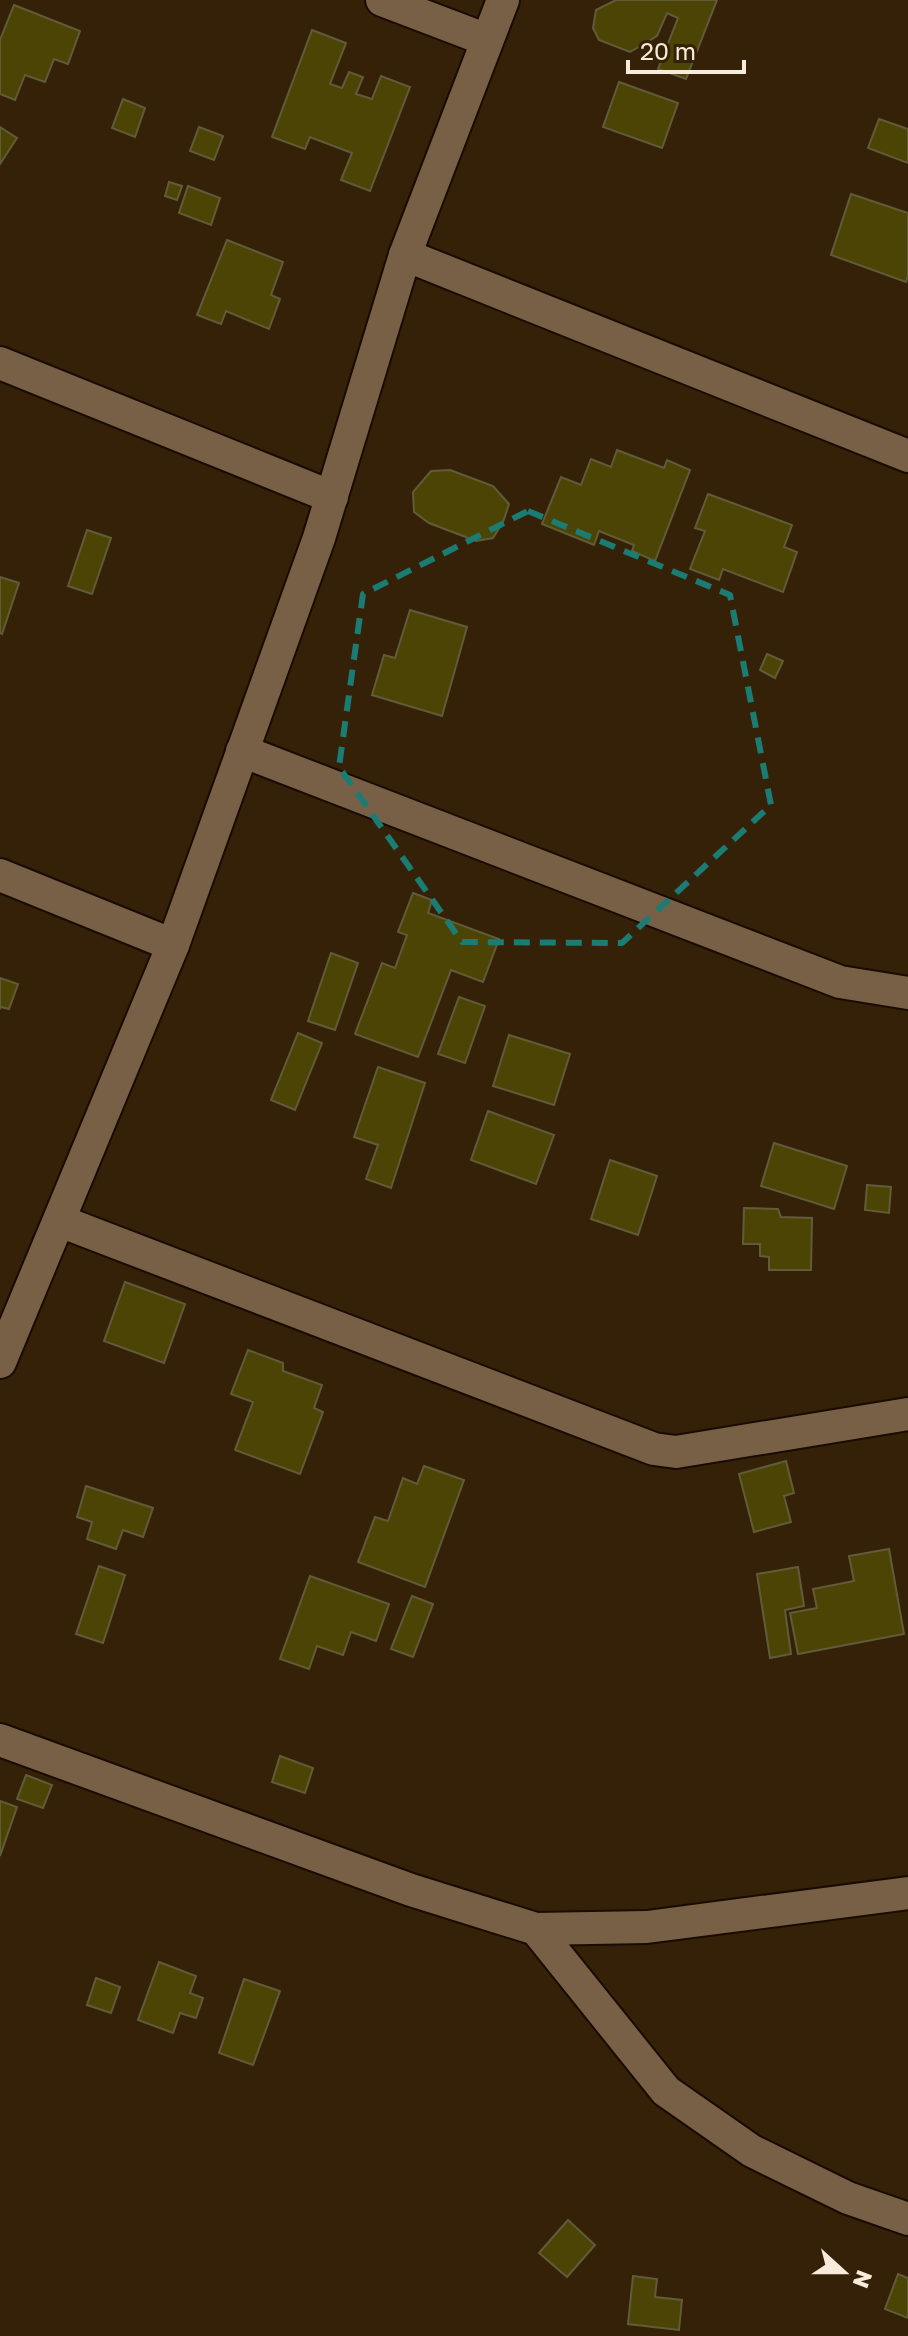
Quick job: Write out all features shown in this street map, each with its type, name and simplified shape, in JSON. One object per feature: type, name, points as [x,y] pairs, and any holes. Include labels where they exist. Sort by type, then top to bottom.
[{"type":"street","points":[[382,0],[487,40]]},
{"type":"street","points":[[0,1362],[173,945],[332,497],[405,255],[503,0]]},
{"type":"street","points":[[405,255],[908,456]]},
{"type":"street","points":[[0,363],[332,497]]},
{"type":"street","points":[[242,751],[840,982],[908,993]]},
{"type":"street","points":[[0,875],[173,945]]},
{"type":"street","points":[[60,1221],[654,1449],[676,1452],[908,1414]]},
{"type":"street","points":[[0,1740],[411,1890],[536,1929],[647,1927],[908,1893]]},
{"type":"street","points":[[536,1929],[666,2091],[752,2151],[848,2198],[908,2219]]},
{"type":"highlighted area","points":[[528,511],[730,595],[771,805],[622,943],[462,942],[339,767],[363,594]]},
{"type":"building","points":[[616,0],[717,0],[686,79],[658,69],[678,18],[667,13],[657,36],[630,52],[599,40],[593,28],[596,10]]},
{"type":"building","points":[[14,5],[80,31],[68,64],[54,59],[45,82],[25,75],[15,100],[0,94],[0,40]]},
{"type":"building","points":[[312,30],[346,43],[330,84],[342,88],[349,72],[363,77],[356,94],[372,99],[381,76],[410,87],[370,191],[341,180],[352,153],[310,137],[305,149],[272,137]]},
{"type":"building","points":[[619,82],[678,103],[662,148],[603,127]]},
{"type":"building","points":[[123,99],[145,108],[135,137],[112,128]]},
{"type":"building","points":[[879,119],[908,129],[908,163],[868,148]]},
{"type":"building","points":[[0,127],[17,138],[0,164]]},
{"type":"building","points":[[199,127],[223,136],[214,160],[190,151]]},
{"type":"building","points":[[169,182],[182,186],[177,200],[165,196]]},
{"type":"building","points":[[188,186],[220,198],[211,225],[179,213]]},
{"type":"building","points":[[851,194],[908,213],[906,282],[831,255]]},
{"type":"building","points":[[227,240],[283,262],[271,295],[280,299],[269,329],[226,311],[221,324],[197,315]]},
{"type":"building","points":[[617,450],[664,468],[667,460],[690,470],[655,561],[632,551],[634,545],[599,531],[594,545],[542,524],[561,477],[581,485],[591,459],[611,467]]},
{"type":"building","points":[[450,470],[493,486],[509,504],[493,538],[476,541],[429,523],[414,512],[413,492],[431,471]]},
{"type":"building","points":[[708,494],[792,525],[784,547],[797,552],[783,592],[723,569],[719,580],[690,569],[705,531],[695,528]]},
{"type":"building","points":[[87,530],[111,538],[92,594],[68,586]]},
{"type":"building","points":[[0,577],[19,583],[2,634],[0,633]]},
{"type":"building","points":[[410,610],[467,627],[442,716],[372,695],[384,655],[395,658]]},
{"type":"building","points":[[767,654],[783,661],[775,678],[760,670]]},
{"type":"building","points":[[413,893],[432,900],[428,913],[499,939],[483,982],[451,970],[418,1057],[355,1034],[382,963],[395,968],[407,935],[398,932]]},
{"type":"building","points":[[331,953],[358,963],[335,1030],[308,1021]]},
{"type":"building","points":[[0,978],[18,984],[9,1009],[0,1009]]},
{"type":"building","points":[[459,997],[485,1006],[465,1063],[438,1054]]},
{"type":"building","points":[[298,1033],[322,1043],[295,1110],[271,1100]]},
{"type":"building","points":[[509,1035],[570,1054],[554,1105],[493,1086]]},
{"type":"building","points":[[378,1067],[425,1083],[391,1188],[366,1179],[378,1145],[354,1137]]},
{"type":"building","points":[[488,1111],[554,1135],[536,1184],[471,1160]]},
{"type":"building","points":[[774,1143],[847,1166],[834,1209],[761,1186]]},
{"type":"building","points":[[610,1160],[657,1176],[638,1235],[591,1219]]},
{"type":"building","points":[[867,1185],[891,1187],[889,1213],[865,1210]]},
{"type":"building","points":[[744,1208],[778,1209],[781,1217],[812,1218],[811,1270],[769,1270],[769,1257],[760,1256],[760,1244],[743,1244]]},
{"type":"building","points":[[125,1282],[185,1304],[164,1363],[104,1341]]},
{"type":"building","points":[[248,1350],[283,1363],[283,1371],[322,1385],[314,1408],[323,1412],[300,1474],[235,1450],[253,1402],[231,1394]]},
{"type":"building","points":[[786,1461],[794,1493],[784,1496],[791,1522],[754,1532],[739,1474]]},
{"type":"building","points":[[424,1466],[464,1480],[425,1587],[358,1562],[375,1517],[388,1521],[403,1478],[417,1484]]},
{"type":"building","points":[[86,1486],[153,1508],[143,1537],[123,1530],[116,1549],[87,1539],[92,1522],[77,1517]]},
{"type":"building","points":[[889,1549],[904,1634],[798,1654],[790,1613],[817,1608],[813,1589],[854,1581],[849,1556]]},
{"type":"building","points":[[99,1566],[125,1575],[103,1643],[76,1634]]},
{"type":"building","points":[[798,1567],[804,1606],[785,1610],[791,1654],[770,1658],[757,1574]]},
{"type":"building","points":[[310,1576],[389,1604],[376,1641],[351,1632],[343,1655],[317,1646],[309,1669],[280,1659]]},
{"type":"building","points":[[412,1596],[433,1604],[413,1657],[391,1649]]},
{"type":"building","points":[[280,1756],[313,1768],[305,1793],[272,1782]]},
{"type":"building","points":[[26,1775],[52,1785],[43,1808],[17,1799]]},
{"type":"building","points":[[0,1801],[17,1807],[0,1856]]},
{"type":"building","points":[[159,1962],[196,1976],[190,1993],[203,1998],[196,2018],[180,2013],[173,2033],[138,2020]]},
{"type":"building","points":[[96,1978],[120,1987],[111,2013],[87,2005]]},
{"type":"building","points":[[244,1979],[280,1991],[253,2065],[219,2053]]},
{"type":"building","points":[[568,2220],[595,2245],[567,2277],[539,2253]]},
{"type":"building","points":[[898,2274],[908,2278],[908,2318],[885,2309]]},
{"type":"building","points":[[633,2276],[657,2279],[655,2297],[682,2300],[679,2330],[628,2324]]}]
